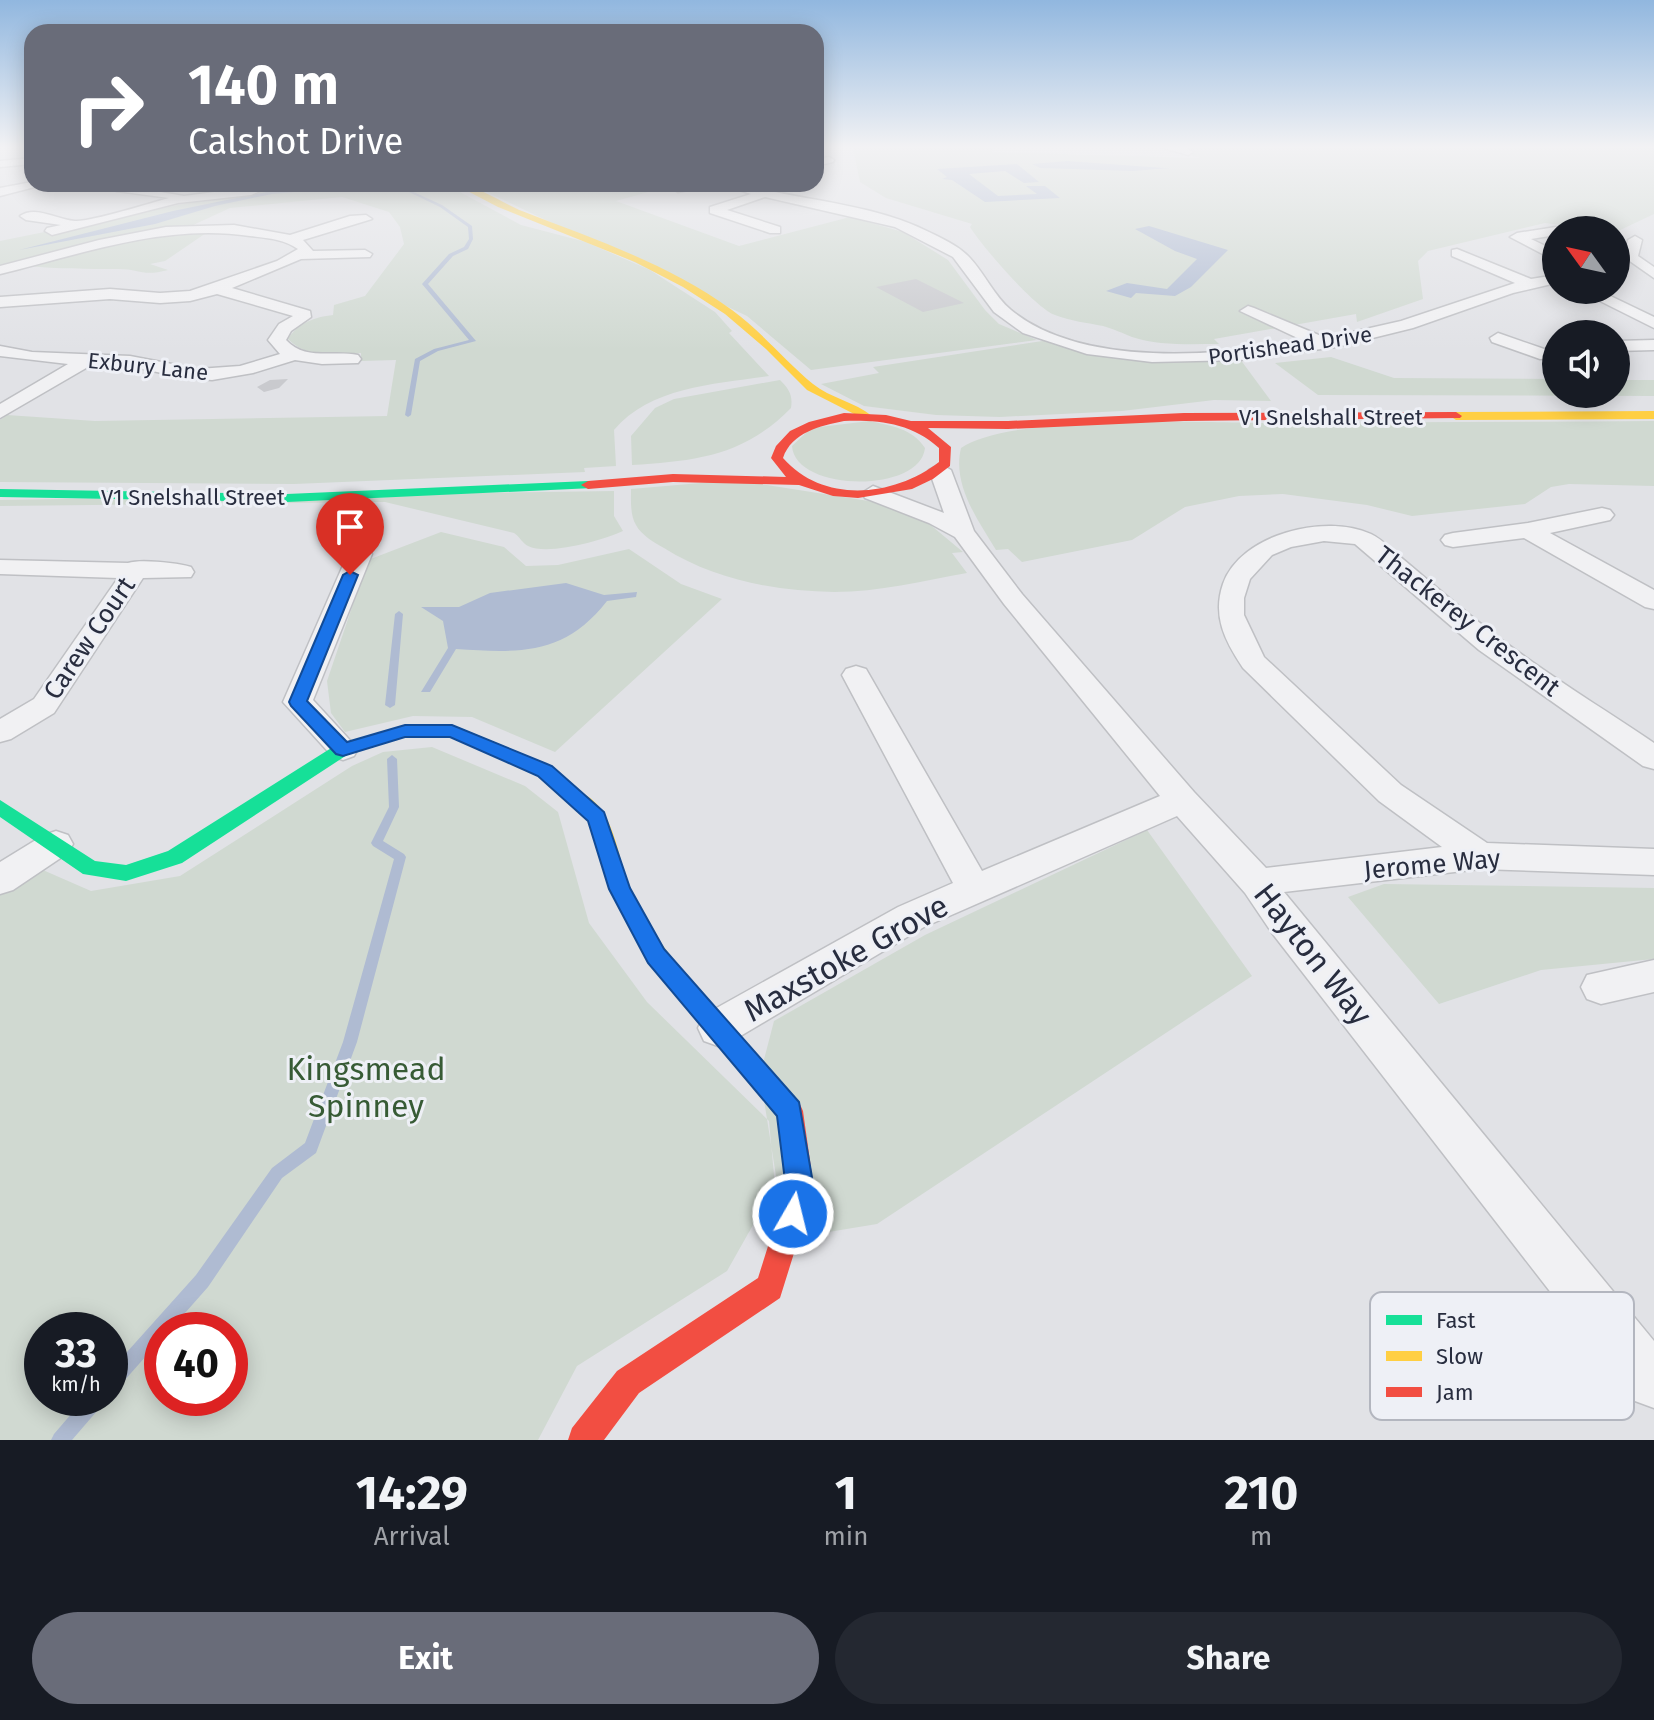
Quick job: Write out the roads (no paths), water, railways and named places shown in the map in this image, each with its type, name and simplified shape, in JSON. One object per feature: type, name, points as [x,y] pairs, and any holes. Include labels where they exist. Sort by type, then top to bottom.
[{"type":"street","points":[[52,231],[119,215]]},
{"type":"street","points":[[532,215],[638,260],[686,285],[728,312],[780,356],[811,388],[841,406],[866,416]]},
{"type":"street","points":[[730,215],[775,230]]},
{"type":"street","name":"Portishead Drive","points":[[860,215],[919,232],[958,255],[1003,312],[1018,324],[1083,347],[1128,355],[1187,358],[1239,356],[1325,344],[1432,317],[1478,297],[1526,282],[1542,280]]},
{"type":"street","points":[[26,216],[56,219],[76,226]]},
{"type":"street","points":[[291,239],[350,220],[366,219]]},
{"type":"street","points":[[0,270],[123,236],[157,231],[245,229],[302,244],[306,250],[302,255]]},
{"type":"street","points":[[1542,233],[1517,237],[1542,250]]},
{"type":"street","points":[[1635,240],[1631,257],[1654,276]]},
{"type":"street","points":[[1457,253],[1526,282]]},
{"type":"street","points":[[0,302],[110,294],[160,298],[217,289],[302,255],[365,254]]},
{"type":"street","points":[[1630,277],[1654,276]]},
{"type":"street","points":[[217,289],[304,314],[285,328],[277,340],[281,348],[293,355],[352,359]]},
{"type":"street","points":[[1615,304],[1654,323]]},
{"type":"street","points":[[1248,311],[1325,344]]},
{"type":"street","points":[[1498,338],[1542,354]]},
{"type":"street","points":[[1630,346],[1654,345]]},
{"type":"street","name":"Exbury Lane","points":[[0,351],[131,361],[210,375],[242,371],[293,355]]},
{"type":"street","points":[[0,412],[88,360]]},
{"type":"street","points":[[804,426],[810,413],[811,388]]},
{"type":"street","name":"V1 Snelshall Street","points":[[866,416],[913,424],[1008,425],[1184,417],[1654,415]]},
{"type":"street","points":[[804,426],[844,417],[866,416]]},
{"type":"street","points":[[913,424],[938,439],[942,459]]},
{"type":"street","name":"V1 Snelshall Street","points":[[0,493],[287,498],[673,478],[801,481],[846,493],[873,493],[902,490],[925,481],[942,459],[1008,425]]},
{"type":"street","name":"V1 Snelshall Street","points":[[673,478],[748,458],[780,444],[804,426]]},
{"type":"street","points":[[780,444],[777,456],[784,469],[801,481]]},
{"type":"street","name":"Hayton Way","points":[[942,459],[963,532],[1013,599],[1182,800],[1258,883],[1285,922],[1582,1292]]},
{"type":"street","name":"Hayton Way","points":[[873,493],[937,518],[963,532]]},
{"type":"street","points":[[1453,540],[1528,530],[1602,515]]},
{"type":"street","points":[[1528,530],[1654,601]]},
{"type":"street","name":"Thackerey Crescent","points":[[1480,856],[1390,793],[1253,662],[1238,639],[1230,599],[1238,577],[1249,561],[1275,544],[1305,536],[1346,534],[1363,539],[1489,644],[1654,758]]},
{"type":"street","points":[[343,749],[298,702],[360,554]]},
{"type":"street","name":"Carew Court","points":[[0,567],[137,568],[182,572]]},
{"type":"street","name":"Carew Court","points":[[0,732],[44,706],[137,568]]},
{"type":"street","name":"Maxstoke Grove","points":[[856,675],[974,889]]},
{"type":"street","points":[[0,807],[90,868],[126,873],[175,857],[343,749],[405,731],[452,731],[545,771],[597,817],[620,889],[656,956],[790,1111],[800,1189],[770,1288],[628,1382],[584,1440]]},
{"type":"street","name":"Maxstoke Grove","points":[[718,1028],[911,917],[1182,800]]},
{"type":"street","points":[[0,880],[56,844]]},
{"type":"street","name":"Jerome Way","points":[[1258,883],[1480,856],[1654,862]]},
{"type":"street","points":[[1601,987],[1654,976]]},
{"type":"street","name":"Hayton Way","points":[[1634,1357],[1654,1382]]},
{"type":"water","points":[[156,215],[184,215],[155,224],[19,250]]},
{"type":"water","points":[[1149,226],[1228,250],[1191,287],[1175,296],[1136,293],[1131,298],[1106,291],[1127,283],[1167,289],[1197,259],[1135,229]]},
{"type":"water","points":[[566,583],[604,595],[637,592],[636,597],[607,601],[574,632],[539,647],[500,651],[456,649],[430,692],[421,692],[448,648],[443,621],[421,607],[459,607],[490,593]]},
{"type":"waterway","points":[[408,415],[417,360],[436,350],[473,341],[425,284],[451,255],[466,248],[471,239],[470,226],[454,215]]},
{"type":"waterway","points":[[390,705],[399,614]]},
{"type":"waterway","points":[[128,1364],[202,1281],[277,1173],[311,1148],[350,1042],[400,857],[377,843],[394,807],[392,759]]},
{"type":"waterway","points":[[60,1440],[81,1416]]},
{"type":"park label","name":"Kingsmead Spinney","points":[[366,1088]]}]
